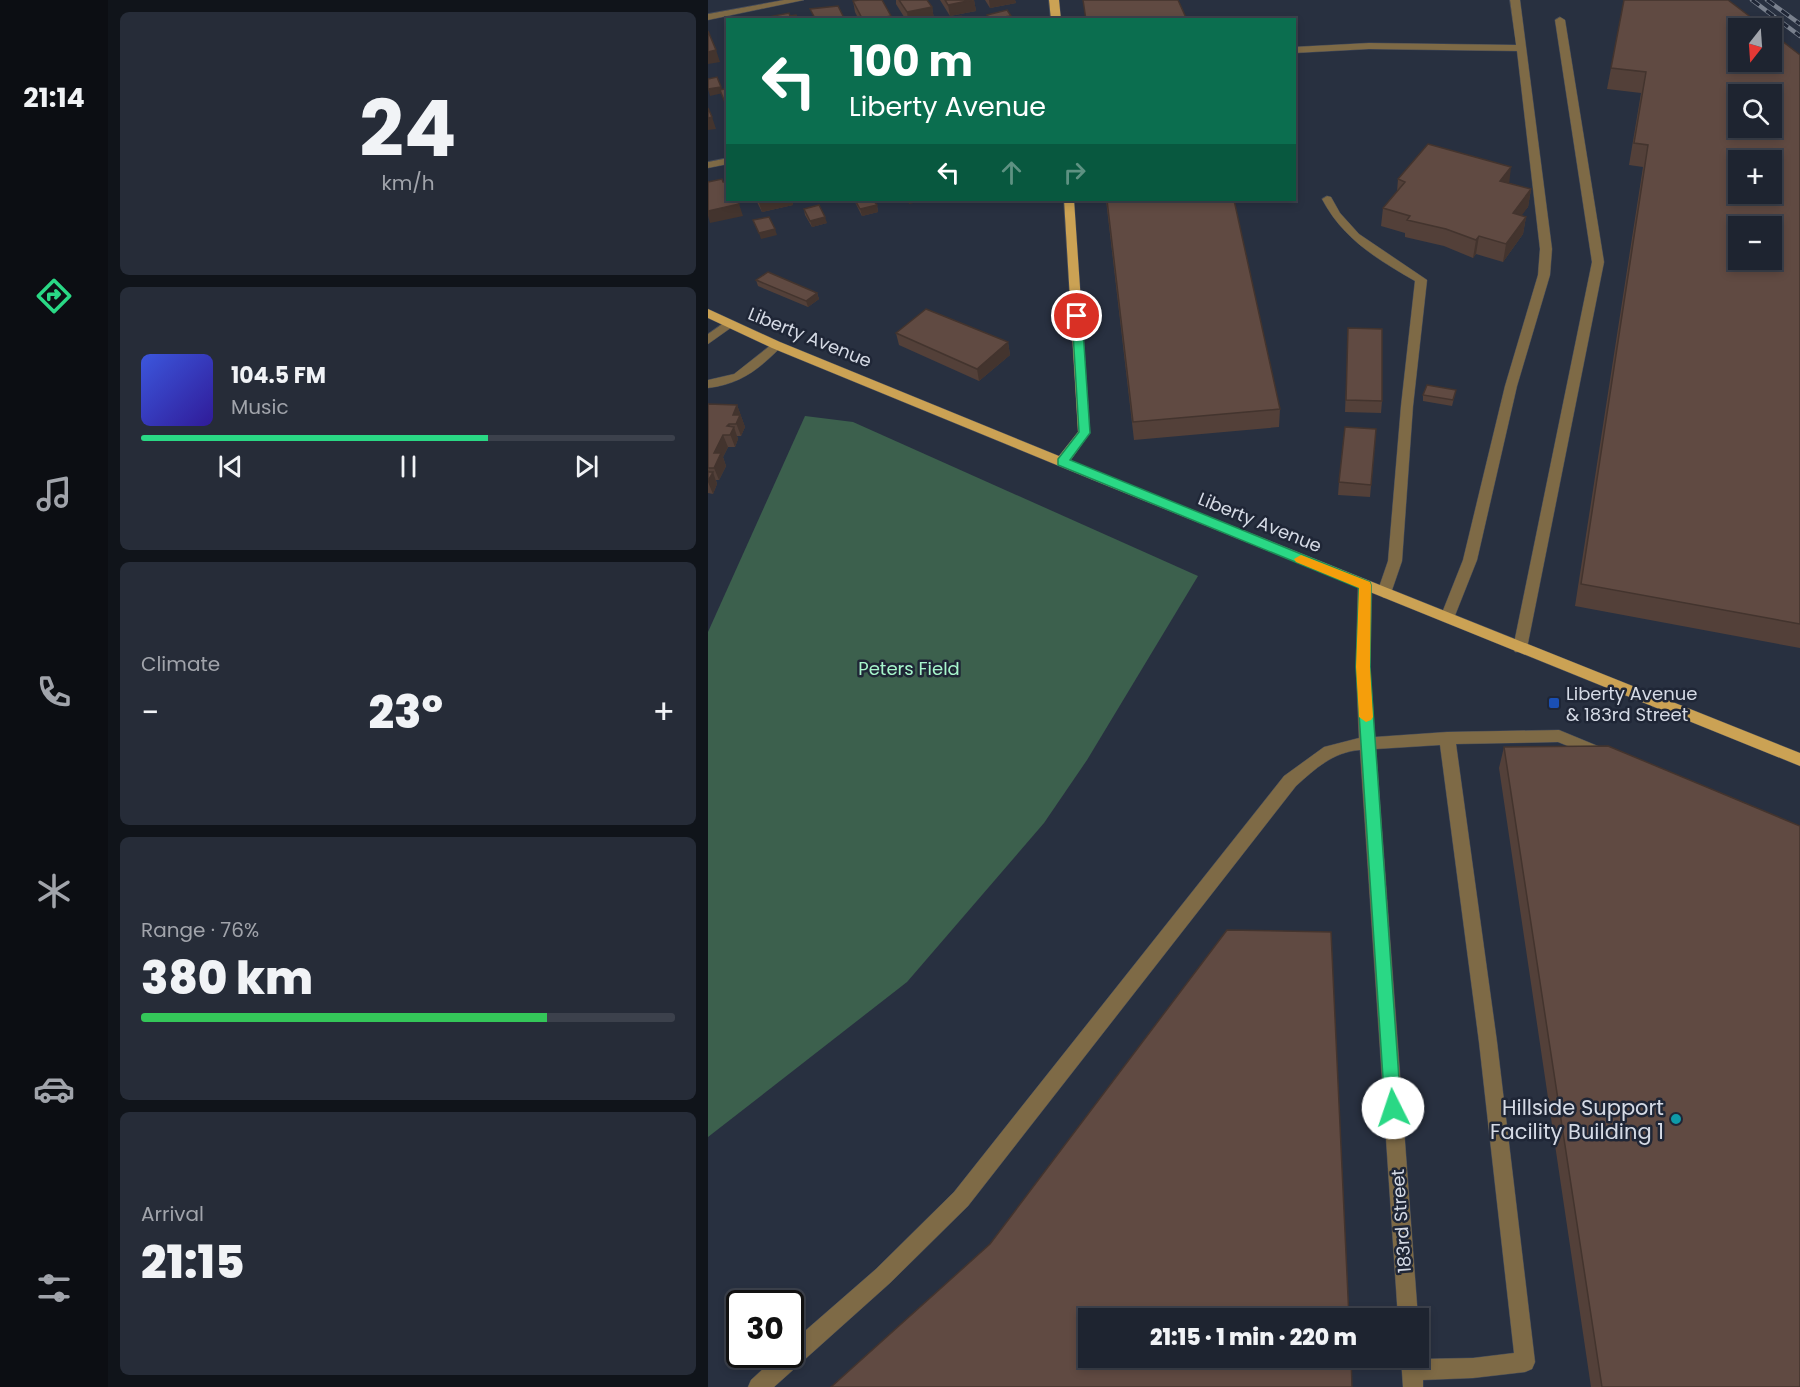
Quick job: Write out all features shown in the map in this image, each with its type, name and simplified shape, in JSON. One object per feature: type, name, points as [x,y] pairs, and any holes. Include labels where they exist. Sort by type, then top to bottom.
[{"type":"main road","points":[[1054,0],[1056,18]]},
{"type":"main road","points":[[1062,462],[1084,433],[1070,201]]},
{"type":"main road","name":"Liberty Avenue","points":[[708,313],[776,345],[1800,760]]},
{"type":"street","points":[[708,17],[799,0]]},
{"type":"street","points":[[1447,618],[1470,560],[1511,387],[1544,275],[1545,238],[1515,0]]},
{"type":"street","points":[[1520,648],[1598,262],[1560,20]]},
{"type":"street","points":[[1296,50],[1369,46],[1520,48]]},
{"type":"street","points":[[708,165],[726,161]]},
{"type":"street","points":[[1327,199],[1339,221],[1354,237],[1421,280],[1407,406],[1395,561],[1384,593]]},
{"type":"street","points":[[708,340],[728,324]]},
{"type":"street","points":[[708,384],[723,383],[747,374],[776,345]]},
{"type":"street","name":"183rd Street","points":[[1365,585],[1363,667],[1407,1308]]},
{"type":"street","points":[[758,1387],[883,1276],[961,1199],[1290,781],[1312,762],[1329,751],[1368,742],[1559,736],[1612,758]]},
{"type":"street","points":[[1412,1371],[1473,1368],[1525,1362],[1488,1042],[1456,789],[1447,738]]},
{"type":"green space","name":"Peters Field","points":[[805,416],[853,422],[1198,576],[1087,760],[1044,823],[907,982],[708,1137],[708,632]]},
{"type":"building","points":[[882,0],[891,16],[862,18],[853,1]]},
{"type":"building","points":[[899,0],[927,0],[932,7],[907,12]]},
{"type":"building","points":[[945,0],[972,0],[948,5]]},
{"type":"building","points":[[1083,0],[1178,0],[1186,18],[1086,18]]},
{"type":"building","points":[[1624,0],[1728,0],[1752,18],[1728,18],[1728,72],[1782,72],[1782,41],[1800,55],[1800,624],[1581,584],[1648,145],[1634,143],[1646,72],[1611,68]]},
{"type":"building","points":[[838,6],[844,18],[815,18],[810,9]]},
{"type":"building","points":[[1007,10],[1011,16],[989,18],[987,15]]},
{"type":"building","points":[[789,13],[790,16],[796,15],[798,18],[768,18]]},
{"type":"building","points":[[708,31],[716,50],[708,52]]},
{"type":"building","points":[[717,77],[721,87],[708,89],[708,79]]},
{"type":"building","points":[[726,88],[726,105],[720,90]]},
{"type":"building","points":[[1428,144],[1511,167],[1500,181],[1531,189],[1513,213],[1526,217],[1506,244],[1479,236],[1476,240],[1446,229],[1407,220],[1410,216],[1383,208],[1405,182],[1398,179]]},
{"type":"building","points":[[722,179],[726,182],[726,201],[738,201],[739,204],[708,211],[708,182]]},
{"type":"building","points":[[856,201],[874,201],[877,205],[860,209]]},
{"type":"building","points":[[1107,201],[1234,201],[1280,409],[1133,422]]},
{"type":"building","points":[[819,205],[825,217],[810,221],[804,209]]},
{"type":"building","points":[[769,217],[775,229],[759,233],[753,220]]},
{"type":"building","points":[[768,272],[817,293],[806,301],[756,280]]},
{"type":"building","points":[[926,309],[1008,342],[977,369],[896,333]]},
{"type":"building","points":[[1348,328],[1382,329],[1382,401],[1346,400]]},
{"type":"building","points":[[1427,385],[1456,390],[1453,400],[1423,395]]},
{"type":"building","points":[[708,404],[737,405],[733,415],[740,415],[736,424],[727,426],[734,427],[730,435],[723,435],[714,453],[721,453],[714,468],[708,468]]},
{"type":"building","points":[[1345,427],[1376,429],[1371,485],[1339,482]]},
{"type":"building","name":"Hillside Support Facility Building 1","points":[[1608,746],[1800,826],[1800,1387],[1602,1387],[1504,747]]},
{"type":"building","points":[[1227,930],[1331,932],[1349,1308],[1078,1308],[1078,1368],[1351,1368],[1352,1387],[831,1387],[990,1244]]},
{"type":"railway","points":[[1752,0],[1800,36]]},
{"type":"railway","points":[[1767,0],[1800,24]]},
{"type":"slow traffic","points":[[1301,559],[1365,585],[1363,667],[1366,717]]},
{"type":"place","name":"Liberty Avenue & 183rd Street","points":[[1554,703]]},
{"type":"place","name":"Hillside Support Facility Building 1","points":[[1676,1119]]},
{"type":"route","points":[[1077,316],[1084,433],[1062,462],[1365,585],[1363,667],[1393,1108]]}]
